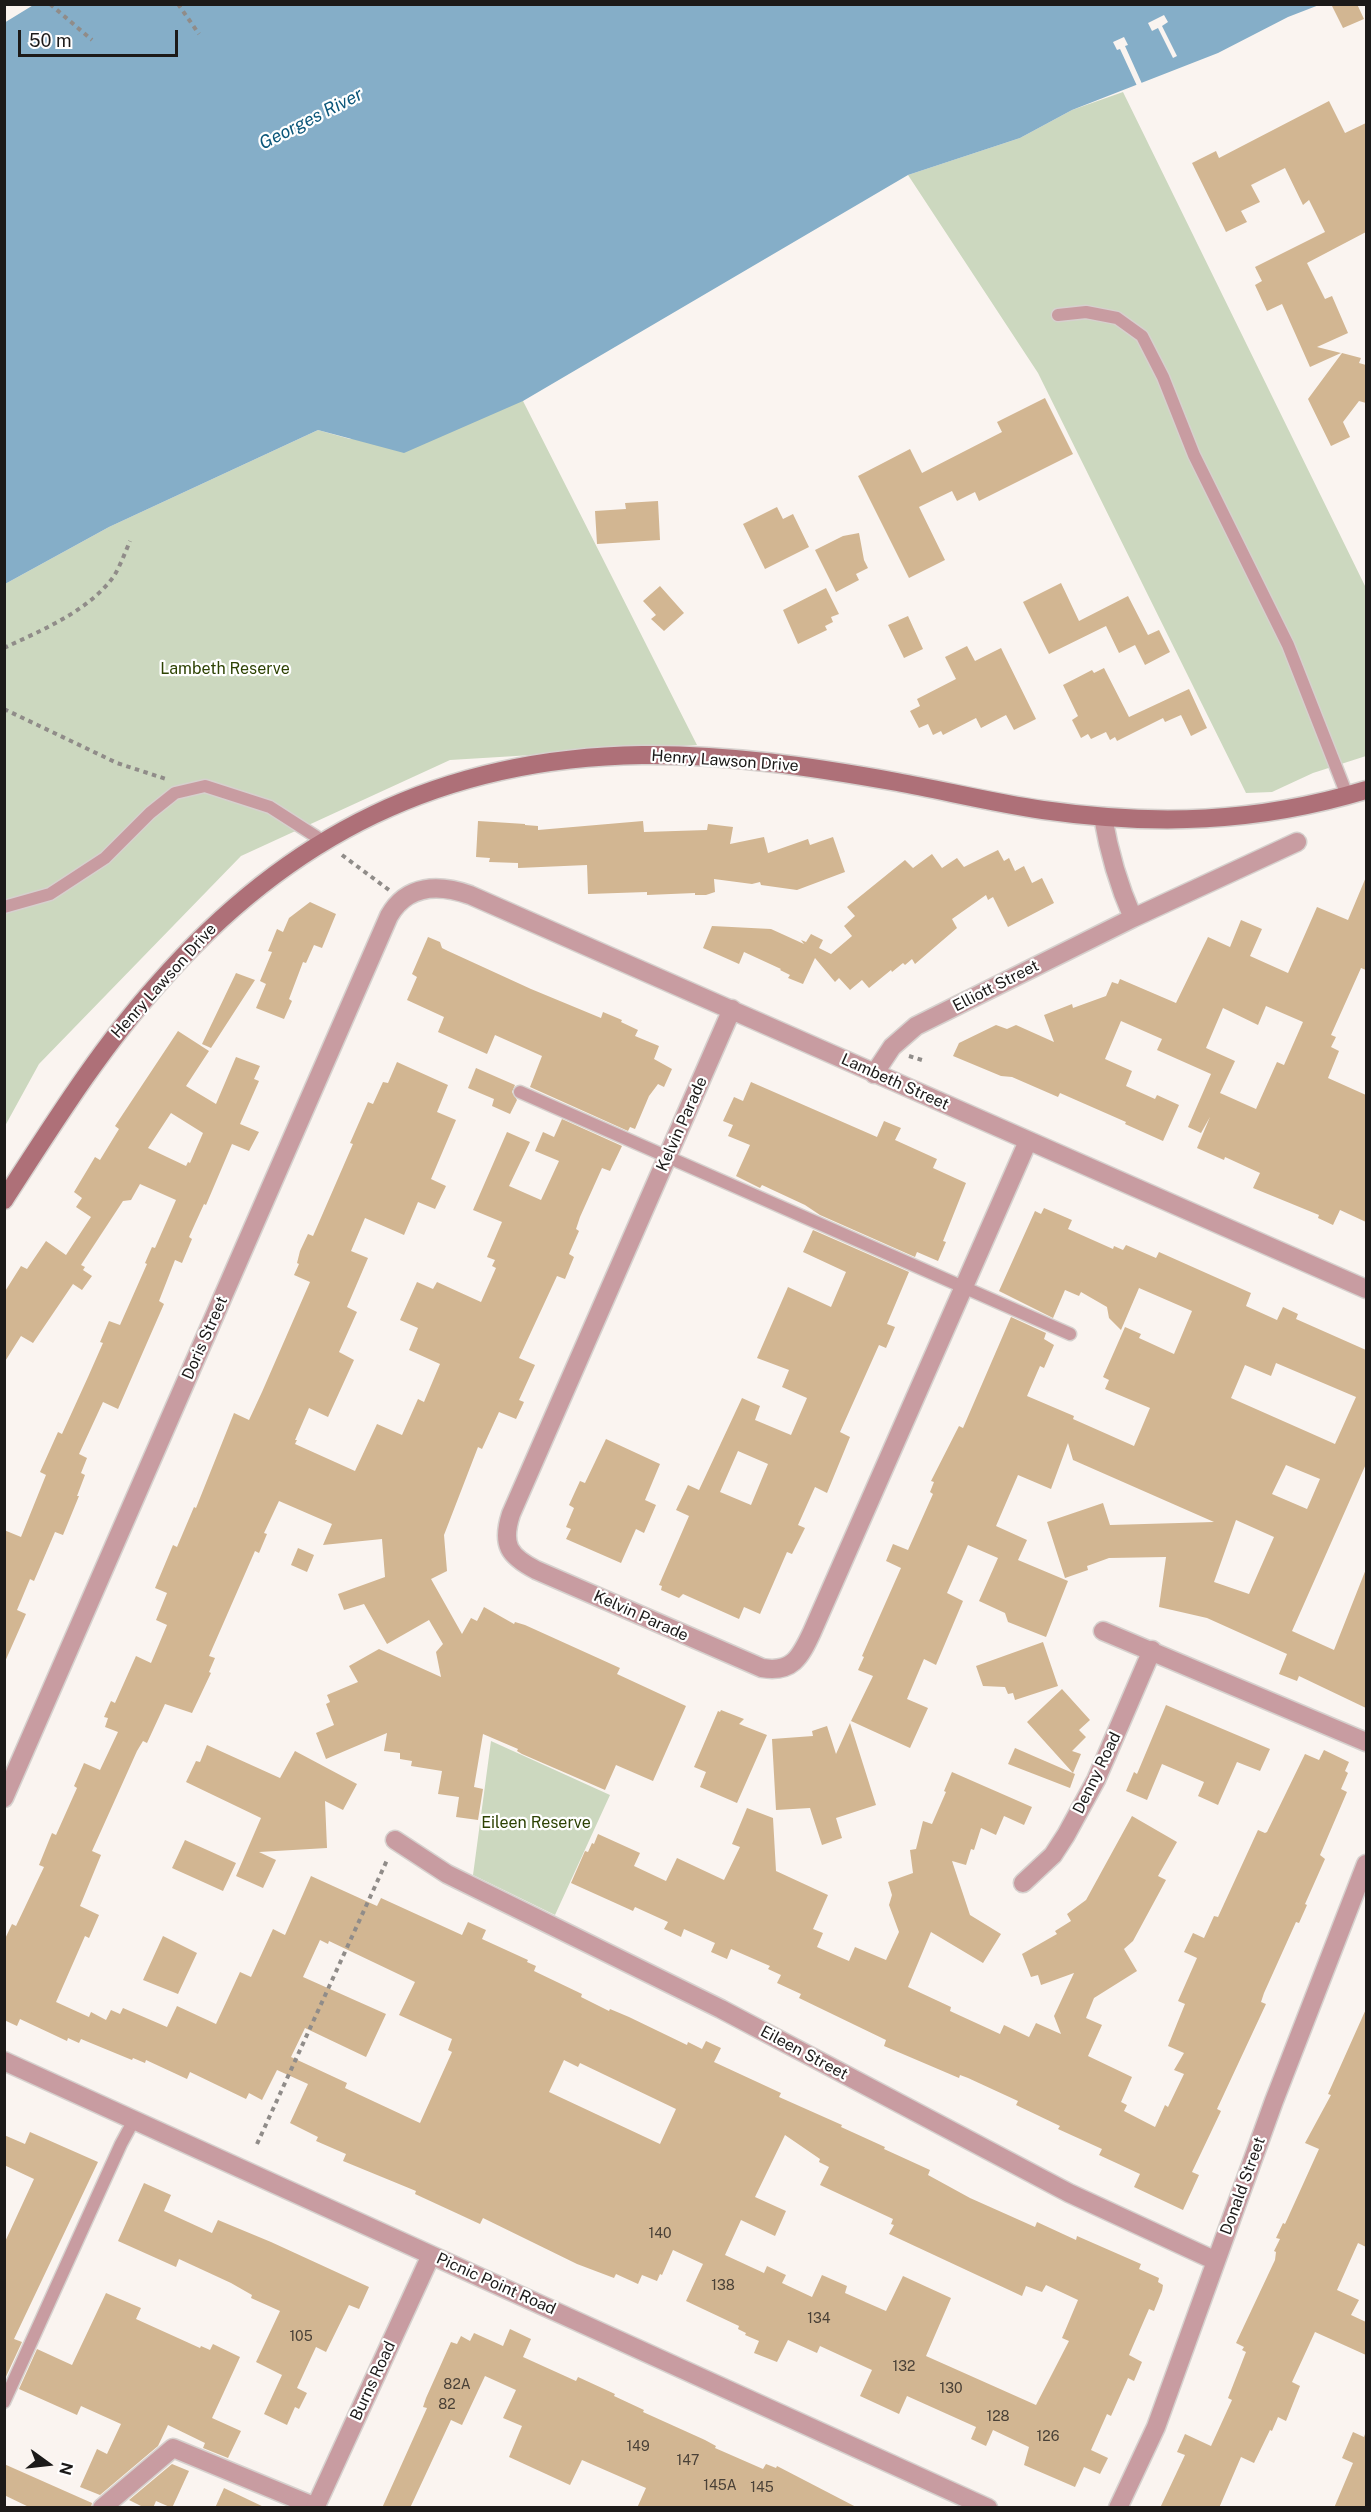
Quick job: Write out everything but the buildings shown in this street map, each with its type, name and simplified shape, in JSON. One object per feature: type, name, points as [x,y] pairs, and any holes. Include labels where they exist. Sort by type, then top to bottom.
[{"type":"main road","name":"Henry Lawson Drive","points":[[4,1200],[94,1064],[157,985],[201,937],[251,891],[322,841],[393,806],[456,783],[522,768],[637,755],[700,756],[777,763],[885,780],[1010,804],[1103,817],[1166,819],[1246,816],[1301,808],[1366,790]]},
{"type":"street","points":[[1103,817],[1109,854],[1118,885],[1133,918]]},
{"type":"street","name":"Elliott Street","points":[[874,1074],[892,1047],[916,1026],[1133,918],[1297,842]]},
{"type":"street","name":"Lambeth Street","points":[[401,899],[420,889],[444,887],[470,895],[1366,1289]]},
{"type":"street","name":"Doris Street","points":[[4,1798],[379,938],[394,906],[401,899]]},
{"type":"street","name":"Kelvin Parade","points":[[732,1009],[505,1530],[510,1550],[524,1564],[762,1668],[774,1670],[786,1668],[796,1660],[812,1632],[1028,1141]]},
{"type":"street","points":[[1103,1631],[1366,1742]]},
{"type":"street","name":"Denny Road","points":[[1023,1883],[1053,1855],[1066,1835],[1096,1780],[1152,1650]]},
{"type":"street","name":"Eileen Street","points":[[395,1840],[447,1874],[721,2009],[1069,2193],[1216,2261]]},
{"type":"street","name":"Donald Street","points":[[1118,2508],[1156,2427],[1274,2101],[1366,1864]]},
{"type":"street","name":"Picnic Point Road","points":[[4,2061],[988,2508]]},
{"type":"street","name":"Burns Road","points":[[315,2507],[430,2255]]},
{"type":"street","points":[[102,2508],[173,2448],[315,2507]]},
{"type":"lane","points":[[1058,315],[1086,312],[1117,318],[1142,336],[1163,377],[1194,455],[1288,645],[1347,795]]},
{"type":"lane","points":[[4,906],[50,894],[105,858],[150,813],[175,793],[205,786],[270,807],[322,841]]},
{"type":"lane","points":[[520,1092],[1070,1334]]},
{"type":"lane","points":[[4,2402],[134,2120]]},
{"type":"path","points":[[51,4],[92,40]]},
{"type":"path","points":[[178,4],[200,34]]},
{"type":"path","points":[[4,648],[74,612],[91,600],[115,573],[130,542]]},
{"type":"path","points":[[4,709],[117,763],[174,782],[205,786]]},
{"type":"path","points":[[322,841],[401,899]]},
{"type":"path","points":[[257,2144],[380,1880],[395,1840]]},
{"type":"green space","points":[[1123,92],[1366,588],[1366,756],[1313,773],[1272,792],[1246,793],[1038,373],[908,175],[1020,138],[1072,110]]},
{"type":"green space","name":"Lambeth Reserve","points":[[511,398],[523,401],[697,745],[450,760],[241,856],[39,1064],[5,1126],[5,584],[109,527],[318,430],[350,439]]},
{"type":"green space","name":"Eileen Reserve","points":[[491,1741],[610,1795],[555,1915],[473,1875]]},
{"type":"water","name":"Georges River","points":[[35,4],[1319,5],[1288,17],[1218,53],[1072,110],[1020,138],[908,175],[523,401],[404,453],[318,430],[109,527],[5,584],[4,23]]},
{"type":"pier","points":[[1164,15],[1168,22],[1162,26],[1177,56],[1173,58],[1158,28],[1152,31],[1148,23]]},
{"type":"pier","points":[[1124,37],[1128,45],[1125,46],[1143,86],[1138,88],[1120,49],[1117,50],[1113,42]]}]
